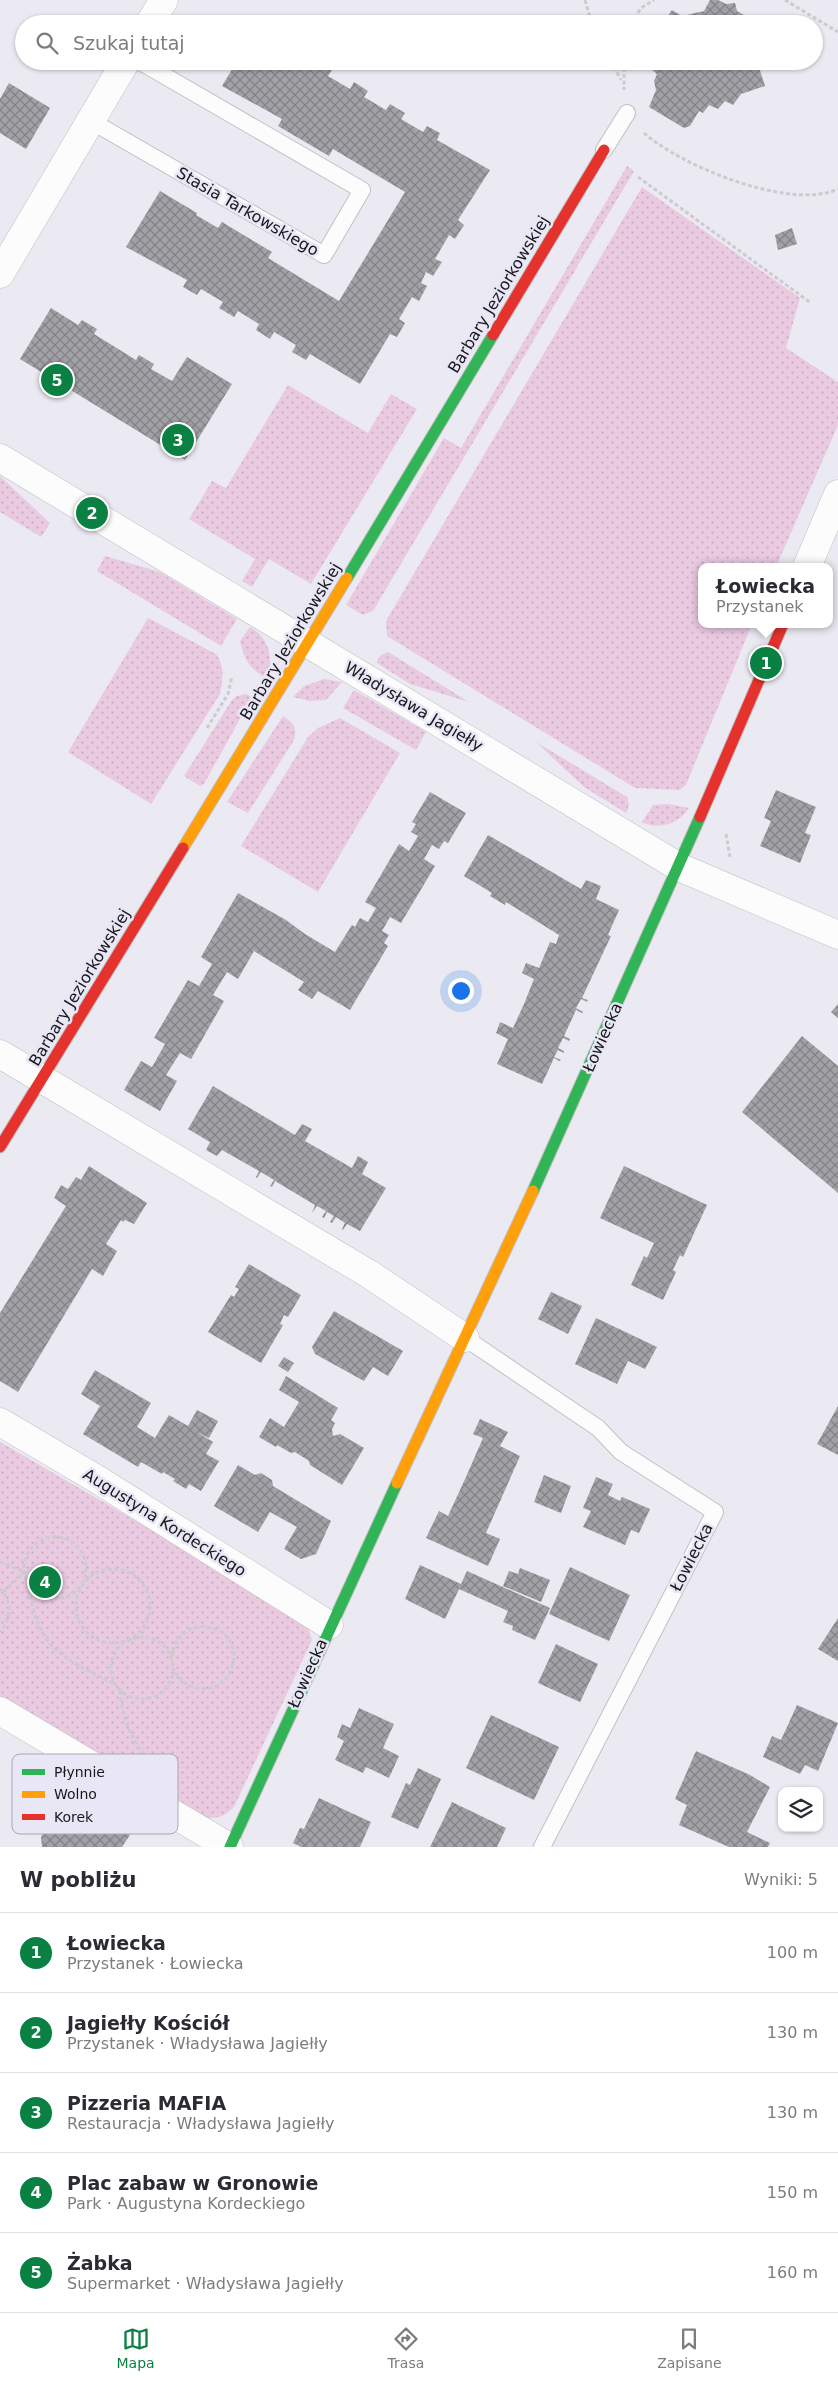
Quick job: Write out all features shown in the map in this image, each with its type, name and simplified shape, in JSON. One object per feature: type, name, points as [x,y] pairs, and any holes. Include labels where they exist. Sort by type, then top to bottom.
[{"type":"street","points":[[155,15],[164,0]]},
{"type":"street","points":[[0,274],[121,70]]},
{"type":"street","name":"Barbary Jeziorkowskiej","points":[[0,1147],[308,642],[604,150]]},
{"type":"street","name":"Władysława Jagiełły","points":[[0,458],[679,867],[838,935]]},
{"type":"street","points":[[809,563],[838,494]]},
{"type":"street","name":"Łowiecka","points":[[230,1847],[329,1625],[465,1338],[679,867],[780,628]]},
{"type":"street","points":[[0,1054],[369,1274],[465,1338]]},
{"type":"street","name":"Augustyna Kordeckiego","points":[[0,1422],[95,1478],[329,1625]]},
{"type":"street","points":[[0,1711],[73,1754]]},
{"type":"street","points":[[178,1816],[230,1847]]},
{"type":"lane","name":"Stasia Tarkowskiego","points":[[91,120],[324,255],[362,190],[155,70]]},
{"type":"lane","points":[[604,150],[627,113]]},
{"type":"lane","name":"Łowiecka","points":[[465,1338],[598,1428],[621,1452],[715,1512],[542,1847]]},
{"type":"path","points":[[585,0],[589,15]]},
{"type":"path","points":[[637,15],[641,8],[654,0]]},
{"type":"path","points":[[785,0],[810,15]]},
{"type":"path","points":[[823,23],[838,32]]},
{"type":"path","points":[[616,70],[622,81]]},
{"type":"path","points":[[653,141],[702,167],[756,189],[811,195],[838,189]]},
{"type":"path","points":[[638,177],[811,303]]},
{"type":"path","points":[[207,728],[228,694],[232,676]]},
{"type":"path","points":[[172,1658],[166,1649],[150,1638],[129,1639],[110,1643],[101,1641],[84,1631],[76,1614],[75,1604],[87,1568],[85,1558],[80,1549],[64,1537],[44,1539],[35,1544],[24,1562],[31,1604],[42,1635],[58,1653],[114,1683],[120,1691],[129,1697],[139,1699],[159,1694],[166,1687],[171,1678],[172,1658],[176,1642],[191,1628],[201,1626],[221,1631],[233,1648],[233,1668],[228,1677],[220,1684],[201,1689],[190,1686],[182,1680],[175,1672],[172,1663]]},
{"type":"path","points":[[0,1562],[25,1572]]},
{"type":"path","points":[[28,1583],[43,1596],[53,1599],[63,1598],[73,1594],[95,1573],[106,1569],[129,1572],[146,1587],[150,1599],[147,1622],[140,1631],[118,1648],[111,1662],[114,1683]]},
{"type":"path","points":[[0,1632],[8,1621],[9,1611],[8,1601],[2,1590],[25,1572]]},
{"type":"path","points":[[120,1691],[122,1708],[130,1733],[142,1754]]},
{"type":"shaded area","points":[[627,166],[634,171],[373,611],[363,615],[346,605],[444,438],[461,448]]},
{"type":"shaded area","points":[[642,187],[800,298],[786,348],[838,382],[838,425],[778,563],[698,563],[698,628],[750,628],[686,785],[680,790],[635,788],[387,636],[386,621]]},
{"type":"shaded area","points":[[288,385],[368,433],[391,394],[417,409],[311,584],[269,559],[252,587],[242,581],[255,559],[189,519],[212,481],[226,488]]},
{"type":"shaded area","points":[[0,476],[50,523],[41,537],[0,512]]},
{"type":"shaded area","points":[[105,556],[160,572],[237,619],[221,646],[97,571]]},
{"type":"shaded area","points":[[148,618],[216,654],[221,663],[222,673],[220,694],[151,804],[68,752]]},
{"type":"shaded area","points":[[250,627],[266,643],[270,656],[268,678],[252,668],[244,653],[240,641]]},
{"type":"shaded area","points":[[388,652],[469,702],[410,684],[377,663],[381,655]]},
{"type":"shaded area","points":[[324,679],[342,682],[326,700],[310,701],[293,697],[304,686]]},
{"type":"shaded area","points":[[354,690],[426,732],[416,750],[343,708]]},
{"type":"shaded area","points":[[246,694],[252,697],[204,784],[200,786],[184,776],[232,700],[237,696]]},
{"type":"shaded area","points":[[283,716],[294,726],[294,740],[248,813],[227,802]]},
{"type":"shaded area","points":[[340,718],[400,753],[318,892],[241,846],[308,737],[318,728]]},
{"type":"shaded area","points":[[536,742],[627,797],[629,805],[626,813],[584,787]]},
{"type":"shaded area","points":[[668,804],[689,808],[680,818],[668,824],[655,826],[642,822],[653,805]]},
{"type":"shaded area","points":[[0,1442],[300,1616],[307,1624],[312,1640],[234,1807],[229,1812],[213,1818],[190,1814],[178,1807],[178,1754],[93,1754],[0,1696]]},
{"type":"building","points":[[710,0],[718,0],[726,4],[735,3],[737,11],[744,15],[686,15],[704,11]]},
{"type":"building","points":[[672,10],[680,15],[668,15]]},
{"type":"building","points":[[232,70],[332,70],[328,76],[350,89],[354,82],[368,91],[364,97],[386,110],[390,104],[405,113],[401,119],[423,132],[427,126],[440,133],[437,140],[490,170],[458,220],[464,225],[455,239],[449,235],[435,259],[442,262],[433,276],[426,272],[421,283],[427,286],[419,301],[412,297],[399,319],[405,323],[397,337],[390,334],[360,384],[310,354],[306,360],[292,352],[296,345],[274,332],[270,339],[256,330],[259,324],[238,311],[234,317],[219,308],[223,302],[201,289],[197,295],[183,287],[187,280],[126,247],[160,191],[218,228],[222,222],[272,252],[268,258],[339,301],[405,192],[333,149],[329,156],[278,126],[282,119],[222,86]]},
{"type":"building","points":[[652,70],[760,70],[765,86],[741,94],[733,105],[725,101],[718,109],[709,105],[703,113],[699,111],[690,126],[684,128],[649,107],[656,90],[654,81],[657,74]]},
{"type":"building","points":[[9,83],[50,108],[26,149],[0,133],[0,99]]},
{"type":"building","points":[[792,228],[797,244],[778,250],[775,235]]},
{"type":"building","points":[[51,308],[78,325],[82,320],[97,329],[94,334],[136,360],[139,355],[154,364],[151,369],[172,381],[187,357],[232,384],[185,460],[20,359]]},
{"type":"building","points":[[776,790],[816,807],[805,833],[811,835],[800,863],[760,846],[771,821],[764,818]]},
{"type":"building","points":[[430,792],[466,813],[448,843],[444,841],[439,849],[432,845],[424,859],[435,866],[401,923],[390,917],[382,931],[389,935],[384,943],[388,946],[350,1010],[318,991],[312,999],[298,990],[304,982],[254,951],[238,979],[227,972],[213,995],[224,1001],[191,1059],[180,1053],[166,1075],[177,1081],[160,1111],[124,1090],[141,1061],[152,1067],[165,1044],[154,1038],[188,980],[199,986],[212,964],[201,957],[238,893],[286,920],[335,952],[352,925],[355,927],[360,918],[368,922],[376,908],[365,902],[399,844],[409,851],[418,836],[411,832],[416,824],[412,822]]},
{"type":"building","points":[[488,835],[581,889],[586,880],[601,886],[596,899],[619,910],[608,935],[611,936],[582,998],[588,1000],[587,1002],[581,999],[576,1008],[583,1012],[576,1010],[564,1036],[570,1039],[569,1041],[563,1038],[558,1048],[564,1051],[564,1053],[558,1050],[554,1057],[561,1060],[559,1061],[554,1058],[542,1084],[497,1064],[508,1039],[496,1033],[500,1022],[513,1028],[524,1004],[534,979],[522,973],[526,963],[539,968],[550,942],[556,944],[559,935],[506,902],[505,905],[490,896],[492,893],[464,876]]},
{"type":"building","points":[[838,1004],[838,1018],[831,1012]]},
{"type":"building","points":[[802,1036],[838,1066],[838,1193],[742,1112]]},
{"type":"building","points":[[213,1086],[295,1135],[302,1124],[312,1129],[305,1141],[352,1168],[358,1156],[368,1162],[362,1174],[386,1188],[360,1231],[347,1224],[343,1230],[345,1223],[336,1217],[332,1223],[330,1222],[334,1216],[327,1212],[324,1218],[322,1217],[326,1211],[317,1206],[312,1213],[315,1205],[275,1181],[272,1187],[270,1186],[274,1180],[261,1172],[257,1178],[259,1171],[222,1150],[217,1156],[206,1150],[210,1142],[188,1129]]},
{"type":"building","points":[[89,1166],[147,1203],[134,1224],[121,1220],[106,1244],[117,1251],[103,1276],[92,1269],[18,1392],[0,1381],[0,1313],[66,1206],[54,1198],[61,1185],[68,1189],[76,1177],[81,1180]]},
{"type":"building","points":[[624,1166],[707,1205],[683,1257],[680,1255],[673,1270],[676,1272],[663,1300],[631,1285],[644,1256],[647,1258],[654,1243],[600,1218]]},
{"type":"building","points":[[249,1264],[301,1295],[288,1317],[284,1315],[280,1324],[283,1325],[261,1363],[208,1332],[231,1295],[234,1297],[239,1289],[235,1287]]},
{"type":"building","points":[[551,1292],[582,1306],[568,1334],[538,1319]]},
{"type":"building","points":[[334,1311],[403,1351],[388,1376],[373,1367],[364,1381],[315,1354],[312,1347]]},
{"type":"building","points":[[596,1318],[657,1347],[645,1369],[628,1361],[617,1384],[575,1364]]},
{"type":"building","points":[[284,1357],[294,1363],[288,1372],[278,1366]]},
{"type":"building","points":[[95,1370],[151,1403],[137,1427],[155,1438],[169,1415],[188,1426],[197,1410],[218,1421],[209,1438],[197,1432],[213,1442],[206,1454],[219,1461],[201,1491],[189,1484],[186,1489],[173,1481],[175,1479],[141,1462],[138,1467],[83,1434],[100,1406],[81,1394]]},
{"type":"building","points":[[286,1376],[338,1408],[331,1420],[335,1423],[332,1429],[333,1436],[340,1434],[364,1448],[342,1485],[310,1465],[309,1461],[295,1452],[291,1453],[277,1445],[276,1447],[259,1437],[270,1418],[284,1427],[299,1402],[279,1390]]},
{"type":"building","points":[[838,1406],[838,1455],[817,1444]]},
{"type":"building","points":[[480,1419],[508,1432],[500,1446],[520,1456],[486,1533],[500,1539],[488,1566],[426,1538],[439,1511],[448,1516],[466,1477],[483,1438],[473,1434]]},
{"type":"building","points":[[238,1465],[255,1475],[261,1473],[272,1480],[273,1486],[331,1521],[316,1554],[301,1559],[284,1549],[297,1527],[270,1512],[258,1532],[214,1506]]},
{"type":"building","points":[[544,1475],[571,1486],[561,1513],[534,1502]]},
{"type":"building","points":[[596,1477],[613,1484],[608,1495],[620,1501],[622,1497],[650,1509],[639,1533],[631,1530],[625,1545],[583,1527],[591,1511],[583,1508]]},
{"type":"building","points":[[420,1565],[461,1584],[467,1571],[550,1608],[535,1640],[512,1630],[513,1626],[503,1622],[508,1611],[459,1589],[445,1619],[405,1599]]},
{"type":"building","points":[[570,1567],[630,1595],[609,1641],[549,1614]]},
{"type":"building","points":[[520,1568],[550,1580],[541,1602],[503,1586],[509,1571],[518,1574]]},
{"type":"building","points":[[838,1618],[838,1661],[818,1649]]},
{"type":"building","points":[[556,1644],[598,1664],[580,1702],[538,1683]]},
{"type":"building","points":[[797,1705],[838,1723],[818,1771],[805,1765],[800,1774],[763,1757],[772,1736],[781,1740]]},
{"type":"building","points":[[359,1708],[394,1724],[383,1748],[399,1756],[389,1778],[366,1767],[363,1773],[335,1760],[344,1741],[337,1737],[342,1724],[350,1728]]},
{"type":"building","points":[[491,1715],[559,1747],[534,1800],[466,1768]]},
{"type":"building","points":[[696,1751],[750,1775],[770,1787],[747,1832],[770,1843],[768,1847],[729,1847],[679,1825],[687,1805],[675,1799]]},
{"type":"building","points":[[418,1768],[441,1779],[418,1829],[391,1817],[406,1783],[410,1785]]},
{"type":"building","points":[[319,1798],[371,1822],[360,1847],[301,1847],[293,1843],[300,1828],[304,1829]]},
{"type":"building","points":[[452,1802],[506,1828],[497,1847],[430,1847]]},
{"type":"building","points":[[43,1834],[130,1835],[122,1847],[42,1847],[41,1837]]},
{"type":"traffic: fast","points":[[347,578],[493,335]]},
{"type":"traffic: fast","points":[[533,1191],[700,817]]},
{"type":"traffic: fast","points":[[230,1847],[397,1483]]},
{"type":"traffic: slow","points":[[183,848],[347,578]]},
{"type":"traffic: slow","points":[[397,1483],[533,1191]]},
{"type":"traffic: jam","points":[[493,335],[604,150]]},
{"type":"traffic: jam","points":[[700,817],[781,628]]},
{"type":"traffic: jam","points":[[0,1147],[183,848]]},
{"type":"place","name":"Żabka","points":[[57,380]]},
{"type":"place","name":"Pizzeria MAFIA","points":[[178,440]]},
{"type":"place","name":"Jagiełły Kościół","points":[[92,513]]},
{"type":"place","name":"Łowiecka","points":[[766,663]]},
{"type":"place","name":"Plac zabaw w Gronowie","points":[[45,1582]]}]
